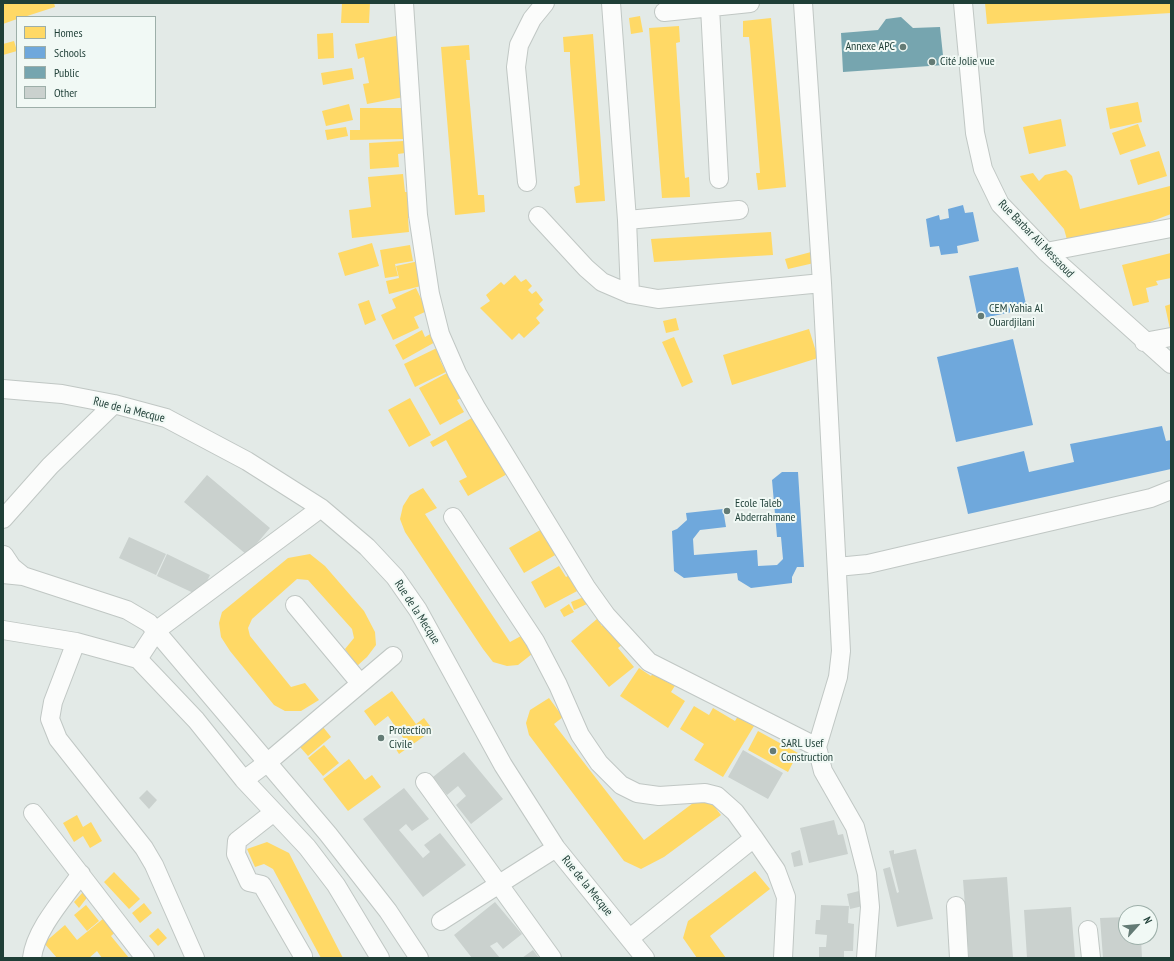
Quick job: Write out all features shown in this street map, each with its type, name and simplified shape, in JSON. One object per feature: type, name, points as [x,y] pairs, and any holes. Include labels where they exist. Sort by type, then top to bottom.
[{"type":"street","points":[[404,3],[418,215],[423,256],[430,294],[440,334],[460,379],[586,587],[606,615],[649,662],[817,747]]},
{"type":"street","points":[[527,182],[516,67],[519,45],[532,19],[545,3]]},
{"type":"street","points":[[611,3],[627,220],[630,294]]},
{"type":"street","points":[[664,12],[750,3]]},
{"type":"street","points":[[804,3],[822,282],[841,651],[838,677],[817,747],[823,771],[855,827],[867,874],[870,907],[866,958]]},
{"type":"street","name":"Rue Barbar Ali Messaoud","points":[[963,3],[974,133],[982,169],[1000,204],[1046,252],[1144,342],[1171,364]]},
{"type":"street","points":[[710,7],[719,179]]},
{"type":"street","points":[[627,220],[739,210]]},
{"type":"street","points":[[538,216],[586,268],[602,282],[630,294],[658,299],[822,282]]},
{"type":"street","points":[[1046,252],[1171,228]]},
{"type":"street","points":[[1144,342],[1171,337]]},
{"type":"street","name":"Rue de la Mecque","points":[[3,389],[62,394],[114,404],[166,418],[247,461],[321,508],[367,547],[395,577],[418,610],[503,765],[556,848],[645,958]]},
{"type":"street","points":[[4,522],[50,466],[114,404]]},
{"type":"street","points":[[836,567],[868,564],[1151,498],[1171,490]]},
{"type":"street","points":[[138,659],[157,630],[321,508]]},
{"type":"street","points":[[453,517],[535,641],[558,685],[580,735],[598,763],[621,785],[637,793],[659,796],[705,792],[717,796],[735,812],[776,870],[786,897],[783,958]]},
{"type":"street","points":[[3,555],[12,567],[22,576]]},
{"type":"street","points":[[3,574],[22,576],[127,610],[142,618],[157,630],[358,871],[388,911],[419,958]]},
{"type":"street","points":[[295,605],[360,684]]},
{"type":"street","points":[[3,630],[76,642],[138,659],[196,720],[244,780],[307,847],[336,885],[380,958]]},
{"type":"street","points":[[76,642],[53,702],[50,719],[58,739],[144,848],[154,865],[195,958]]},
{"type":"street","points":[[244,780],[268,762],[392,656]]},
{"type":"street","points":[[425,782],[552,958]]},
{"type":"street","points":[[274,812],[237,841],[236,854],[249,882],[262,885],[303,958]]},
{"type":"street","points":[[33,813],[145,958]]},
{"type":"street","points":[[630,938],[754,838]]},
{"type":"street","points":[[442,921],[556,848]]},
{"type":"street","points":[[32,958],[33,947],[48,921],[81,874]]},
{"type":"street","points":[[956,906],[960,958]]},
{"type":"street","points":[[1088,930],[1091,958]]},
{"type":"building: Homes","points":[[3,3],[54,3],[55,7],[27,16],[16,16],[16,19],[3,24]]},
{"type":"building: Homes","points":[[342,3],[370,3],[369,23],[341,23]]},
{"type":"building: Homes","points":[[985,3],[1171,3],[1171,13],[987,24]]},
{"type":"building: Homes","points":[[640,16],[643,32],[631,34],[629,18]]},
{"type":"building: Homes","points":[[771,18],[786,187],[758,190],[756,173],[760,173],[750,46],[749,37],[743,37],[743,21]]},
{"type":"building: Homes","points":[[679,26],[680,42],[676,43],[685,178],[689,177],[690,197],[662,198],[649,28]]},
{"type":"building: Homes","points":[[333,33],[334,58],[318,59],[317,34]]},
{"type":"building: Homes","points":[[593,34],[605,201],[576,203],[574,187],[580,185],[570,52],[564,52],[563,37]]},
{"type":"building: Homes","points":[[396,36],[409,96],[367,104],[363,84],[369,83],[364,57],[358,59],[355,44]]},
{"type":"building: Homes","points":[[14,41],[16,51],[3,55],[3,44]]},
{"type":"building: Homes","points":[[469,45],[470,60],[466,60],[478,195],[484,195],[485,212],[455,215],[441,47]]},
{"type":"building: Homes","points":[[352,68],[354,79],[323,85],[321,73]]},
{"type":"building: Homes","points":[[1138,102],[1142,122],[1110,129],[1106,108]]},
{"type":"building: Homes","points":[[349,104],[353,120],[326,126],[322,111]]},
{"type":"building: Homes","points":[[360,108],[405,108],[405,139],[350,140],[350,130],[360,130]]},
{"type":"building: Homes","points":[[1061,119],[1066,146],[1029,154],[1023,127]]},
{"type":"building: Homes","points":[[1138,124],[1146,146],[1120,155],[1112,133]]},
{"type":"building: Homes","points":[[346,127],[348,136],[327,140],[325,130]]},
{"type":"building: Homes","points":[[404,141],[405,153],[398,154],[399,167],[370,169],[369,143]]},
{"type":"building: Homes","points":[[1159,151],[1167,176],[1138,185],[1130,160]]},
{"type":"building: Homes","points":[[1066,170],[1072,176],[1080,209],[1170,186],[1171,214],[1147,223],[1068,243],[1064,229],[1020,176],[1033,173],[1039,181],[1045,175]]},
{"type":"building: Homes","points":[[403,174],[405,192],[412,192],[415,218],[408,218],[409,232],[352,238],[349,210],[371,207],[368,177]]},
{"type":"building: Homes","points":[[771,232],[773,255],[654,262],[651,239]]},
{"type":"building: Homes","points":[[372,243],[379,266],[345,276],[338,253]]},
{"type":"building: Homes","points":[[410,245],[413,261],[395,264],[398,276],[385,278],[380,250]]},
{"type":"building: Homes","points":[[811,252],[814,263],[788,269],[785,259]]},
{"type":"building: Homes","points":[[1171,253],[1171,278],[1156,281],[1158,285],[1146,288],[1149,302],[1133,306],[1122,265]]},
{"type":"building: Homes","points":[[419,261],[425,285],[389,294],[386,281],[399,278],[396,266]]},
{"type":"building: Homes","points":[[515,275],[521,282],[526,279],[532,286],[528,290],[532,294],[536,291],[543,300],[539,304],[544,310],[536,318],[540,323],[524,338],[519,333],[512,340],[480,308],[490,301],[486,295],[501,282],[504,285]]},
{"type":"building: Homes","points":[[416,288],[427,311],[414,317],[419,328],[393,340],[381,315],[396,308],[392,299]]},
{"type":"building: Homes","points":[[369,300],[376,320],[365,325],[358,304]]},
{"type":"building: Homes","points":[[1171,304],[1171,329],[1170,329],[1165,306]]},
{"type":"building: Homes","points":[[676,318],[679,330],[666,333],[663,321]]},
{"type":"building: Homes","points":[[809,329],[818,358],[732,385],[723,355]]},
{"type":"building: Homes","points":[[422,330],[425,337],[432,333],[437,341],[403,360],[395,345]]},
{"type":"building: Homes","points":[[674,337],[693,382],[682,387],[662,342]]},
{"type":"building: Homes","points":[[443,345],[448,356],[440,360],[446,372],[415,387],[404,364]]},
{"type":"building: Homes","points":[[447,373],[461,398],[457,400],[464,412],[440,425],[419,388]]},
{"type":"building: Homes","points":[[410,398],[431,435],[409,447],[388,410]]},
{"type":"building: Homes","points":[[477,415],[509,473],[468,496],[459,481],[467,477],[446,440],[433,447],[430,442]]},
{"type":"building: Homes","points":[[423,488],[437,508],[425,514],[510,642],[521,636],[532,654],[518,665],[507,666],[493,662],[405,532],[400,519],[403,506],[410,495]]},
{"type":"building: Homes","points":[[542,529],[557,554],[524,573],[509,548]]},
{"type":"building: Homes","points":[[310,554],[325,566],[364,611],[375,632],[376,645],[367,657],[357,666],[345,649],[354,638],[352,629],[308,580],[297,579],[252,619],[248,628],[250,636],[291,687],[305,683],[319,700],[301,711],[285,711],[274,705],[230,651],[221,637],[219,623],[222,612],[288,558]]},
{"type":"building: Homes","points":[[559,566],[566,577],[573,573],[581,589],[545,608],[531,582]]},
{"type":"building: Homes","points":[[584,597],[587,604],[574,610],[571,602]]},
{"type":"building: Homes","points":[[569,604],[574,612],[564,617],[560,610]]},
{"type":"building: Homes","points":[[597,619],[602,626],[607,623],[624,643],[618,648],[634,667],[609,687],[571,641]]},
{"type":"building: Homes","points":[[639,668],[651,676],[655,670],[676,684],[671,692],[685,701],[668,728],[620,696]]},
{"type":"building: Homes","points":[[392,691],[416,724],[424,718],[433,730],[399,754],[394,746],[404,739],[388,716],[375,726],[364,711]]},
{"type":"building: Homes","points":[[549,698],[563,717],[554,724],[644,840],[705,794],[721,815],[664,857],[641,869],[624,861],[529,735],[526,723],[530,710]]},
{"type":"building: Homes","points":[[694,706],[709,715],[713,708],[735,721],[738,716],[754,726],[723,777],[694,760],[704,744],[680,729]]},
{"type":"building: Homes","points":[[323,727],[331,737],[308,756],[300,747]]},
{"type":"building: Homes","name":"SARL Usef Construction","points":[[758,731],[798,753],[788,772],[748,750]]},
{"type":"building: Homes","points":[[324,745],[339,763],[323,776],[308,758]]},
{"type":"building: Homes","points":[[349,759],[365,780],[372,775],[381,787],[348,811],[323,779]]},
{"type":"building: Homes","points":[[77,815],[83,827],[91,822],[102,841],[90,848],[83,836],[74,842],[63,823]]},
{"type":"building: Homes","points":[[267,842],[289,853],[343,958],[321,958],[273,869],[264,864],[255,867],[247,849]]},
{"type":"building: Homes","points":[[755,871],[770,889],[710,936],[726,958],[697,958],[683,938],[688,921]]},
{"type":"building: Homes","points":[[114,872],[140,899],[129,909],[104,882]]},
{"type":"building: Homes","points":[[84,891],[89,895],[79,908],[74,902]]},
{"type":"building: Homes","points":[[144,903],[152,913],[140,923],[132,913]]},
{"type":"building: Homes","points":[[86,905],[99,921],[87,931],[74,915]]},
{"type":"building: Homes","points":[[109,914],[120,928],[111,936],[129,958],[102,958],[97,951],[89,958],[57,958],[44,943],[65,925],[77,940]]},
{"type":"building: Homes","points":[[158,928],[167,938],[158,946],[149,936]]},
{"type":"building: Schools","points":[[963,205],[965,213],[973,212],[979,241],[957,246],[958,253],[941,255],[939,246],[930,247],[926,219],[939,215],[940,220],[949,218],[948,209]]},
{"type":"building: Schools","points":[[1018,267],[1027,309],[978,319],[969,276]]},
{"type":"building: Schools","points":[[1013,339],[1033,425],[956,442],[937,357]]},
{"type":"building: Schools","points":[[1162,426],[1166,441],[1171,440],[1171,469],[968,514],[957,467],[1024,451],[1029,472],[1074,462],[1070,444]]},
{"type":"building: Schools","points":[[782,472],[798,472],[804,567],[797,567],[792,577],[792,583],[751,588],[738,580],[737,573],[684,578],[674,571],[672,531],[677,529],[687,520],[686,513],[723,509],[726,527],[700,530],[693,539],[694,555],[757,550],[758,566],[777,565],[783,559],[781,537],[777,537],[772,480]]},
{"type":"building: Public","points":[[901,17],[913,28],[940,27],[944,65],[843,72],[841,33],[878,30],[886,19]]},
{"type":"building: Other","points":[[207,475],[270,528],[247,555],[184,502]]},
{"type":"building: Other","points":[[129,537],[166,554],[156,575],[119,558]]},
{"type":"building: Other","points":[[167,554],[210,575],[200,596],[157,576]]},
{"type":"building: Other","points":[[743,750],[783,773],[768,799],[728,777]]},
{"type":"building: Other","points":[[464,752],[503,799],[471,824],[456,805],[466,796],[458,786],[447,795],[433,777]]},
{"type":"building: Other","points":[[404,788],[429,819],[412,831],[406,824],[399,830],[423,858],[430,852],[424,845],[440,833],[466,865],[423,897],[363,819]]},
{"type":"building: Other","points":[[147,790],[157,800],[149,809],[139,798]]},
{"type":"building: Other","points":[[834,820],[838,835],[843,834],[848,854],[809,863],[800,828]]},
{"type":"building: Other","points":[[916,849],[933,919],[897,927],[883,869],[890,867],[897,893],[899,892],[889,851],[894,850],[894,854]]},
{"type":"building: Other","points":[[800,850],[803,865],[794,867],[791,853]]},
{"type":"building: Other","points":[[1007,877],[1013,958],[969,958],[963,880]]},
{"type":"building: Other","points":[[859,891],[863,906],[850,909],[847,894]]},
{"type":"building: Other","points":[[495,902],[522,934],[503,949],[497,942],[490,946],[500,958],[472,958],[454,935]]},
{"type":"building: Other","points":[[821,905],[849,906],[848,923],[854,924],[853,951],[844,951],[844,958],[819,958],[819,947],[826,947],[827,935],[815,934],[816,920],[820,920]]},
{"type":"building: Other","points":[[1071,907],[1075,958],[1027,958],[1024,910]]},
{"type":"building: Other","points":[[1118,917],[1118,945],[1141,945],[1142,958],[1103,958],[1100,918]]},
{"type":"building: Other","points":[[533,950],[539,958],[522,958]]},
{"type":"place","name":"Annexe APC","points":[[903,47]]},
{"type":"place","name":"Cité Jolie vue","points":[[932,62]]},
{"type":"place","name":"CEM Yahia Al Ouardjilani","points":[[981,316]]},
{"type":"place","name":"Ecole Taleb Abderrahmane","points":[[727,511]]},
{"type":"place","name":"Protection Civile","points":[[381,738]]},
{"type":"place","name":"SARL Usef Construction","points":[[773,751]]}]
